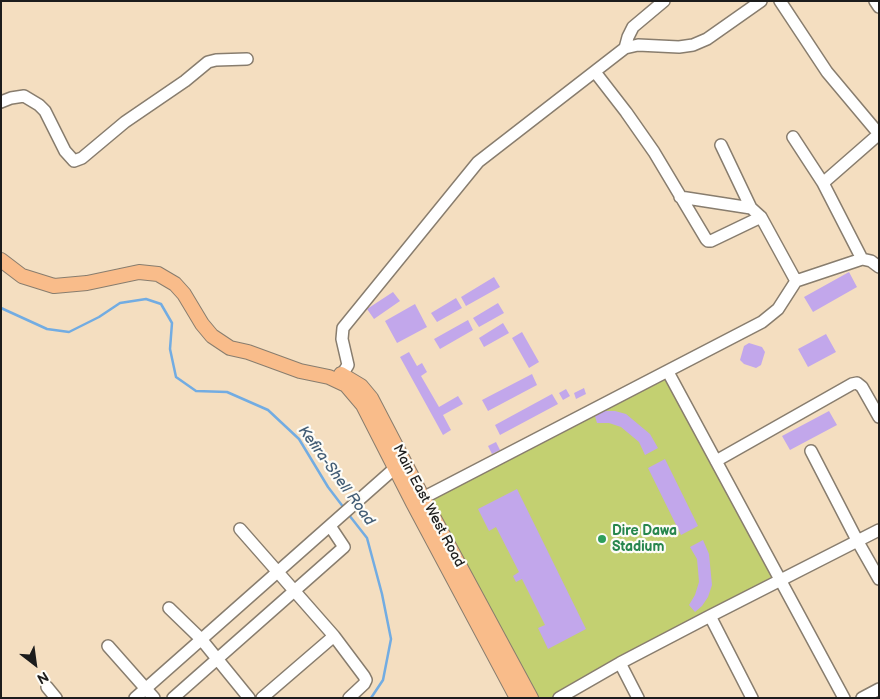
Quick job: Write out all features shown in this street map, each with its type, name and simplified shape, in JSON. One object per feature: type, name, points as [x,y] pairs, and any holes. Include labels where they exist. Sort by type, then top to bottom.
[{"type":"main road","name":"Main East West Road","points":[[1,260],[22,276],[54,286],[87,283],[139,272],[158,274],[175,284],[184,294],[202,324],[230,348],[248,352],[286,366],[322,369],[340,378],[354,380],[367,391],[400,466],[418,501],[491,636],[531,698]]},
{"type":"main road","name":"Main East West Road","points":[[491,636],[517,698]]},
{"type":"street","points":[[625,48],[633,26],[664,1]]},
{"type":"street","points":[[340,378],[348,363],[342,339],[343,328],[478,162],[625,48],[638,45],[680,47],[693,45],[707,39],[761,1]]},
{"type":"street","points":[[780,1],[827,72],[879,134],[824,183]]},
{"type":"street","points":[[875,1],[879,7]]},
{"type":"street","points":[[1,102],[24,96],[39,105],[45,111],[65,151],[74,161],[82,158],[125,122],[185,81],[208,62],[247,58]]},
{"type":"street","points":[[595,72],[654,152],[708,241],[761,217]]},
{"type":"street","points":[[793,137],[824,183],[862,260]]},
{"type":"street","points":[[721,145],[752,208],[761,217],[796,281]]},
{"type":"street","points":[[680,196],[752,208]]},
{"type":"street","points":[[418,501],[762,322],[778,309],[796,281],[862,260],[871,261],[879,266]]},
{"type":"street","points":[[668,372],[782,580],[844,698]]},
{"type":"street","points":[[716,461],[852,384],[857,383],[862,387],[879,417]]},
{"type":"street","points":[[811,451],[879,579]]},
{"type":"street","points":[[134,698],[400,466]]},
{"type":"street","points":[[173,698],[344,547],[330,526]]},
{"type":"street","points":[[240,529],[334,636],[364,676],[366,680],[364,684],[349,698]]},
{"type":"street","points":[[559,698],[620,663],[879,530]]},
{"type":"street","points":[[169,608],[201,640],[249,698]]},
{"type":"street","points":[[710,616],[752,698]]},
{"type":"street","points":[[262,698],[334,636]]},
{"type":"street","points":[[108,646],[154,698]]},
{"type":"street","points":[[620,663],[638,698]]},
{"type":"street","points":[[46,687],[56,698]]},
{"type":"street","points":[[862,698],[879,689]]},
{"type":"green space","name":"Dire Dawa Stadium","points":[[668,372],[781,580],[559,698],[531,698],[423,498]]},
{"type":"building","points":[[849,272],[857,287],[813,312],[804,297]]},
{"type":"building","points":[[494,277],[500,287],[466,306],[461,297]]},
{"type":"building","points":[[393,292],[400,301],[374,319],[367,309]]},
{"type":"building","points":[[456,298],[462,308],[437,322],[431,313]]},
{"type":"building","points":[[498,303],[504,313],[479,327],[473,318]]},
{"type":"building","points":[[415,304],[427,327],[397,343],[385,321]]},
{"type":"building","points":[[468,320],[473,330],[440,349],[434,339]]},
{"type":"building","points":[[503,323],[509,333],[484,347],[479,338]]},
{"type":"building","points":[[522,332],[539,362],[529,368],[512,338]]},
{"type":"building","points":[[826,334],[836,352],[808,367],[798,349]]},
{"type":"building","points":[[749,343],[762,347],[765,352],[761,365],[756,368],[744,364],[740,360],[744,346]]},
{"type":"building","points":[[409,352],[417,366],[422,363],[427,372],[421,376],[439,407],[458,396],[463,404],[443,415],[451,430],[443,435],[400,357]]},
{"type":"building","points":[[532,374],[537,385],[488,411],[482,400]]},
{"type":"building","points":[[584,388],[586,394],[576,399],[574,393]]},
{"type":"building","points":[[566,389],[570,396],[563,400],[559,393]]},
{"type":"building","points":[[552,394],[558,404],[500,435],[495,425]]},
{"type":"building","points":[[615,411],[626,414],[650,434],[658,448],[645,455],[639,442],[621,427],[609,423],[597,423],[594,413]]},
{"type":"building","points":[[829,411],[837,425],[790,450],[782,436]]},
{"type":"building","points":[[496,442],[500,450],[492,454],[488,446]]},
{"type":"building","points":[[665,459],[698,526],[681,535],[648,468]]},
{"type":"building","points":[[517,489],[586,629],[548,649],[538,628],[545,625],[522,579],[516,582],[513,576],[519,572],[496,527],[489,531],[478,509]]},
{"type":"building","points":[[703,540],[709,554],[712,585],[708,597],[695,612],[689,605],[695,595],[699,582],[697,559],[690,547]]},
{"type":"waterway","name":"Kefira-Shell Road","points":[[1,308],[47,329],[69,332],[99,317],[120,303],[146,299],[161,304],[172,323],[170,349],[176,377],[196,391],[227,392],[268,410],[299,439],[328,487],[344,508]]},
{"type":"waterway","name":"Kefira-Shell Road","points":[[349,515],[367,538],[382,594],[391,639],[383,680],[371,698]]},
{"type":"place","name":"Dire Dawa Stadium","points":[[602,539]]}]
